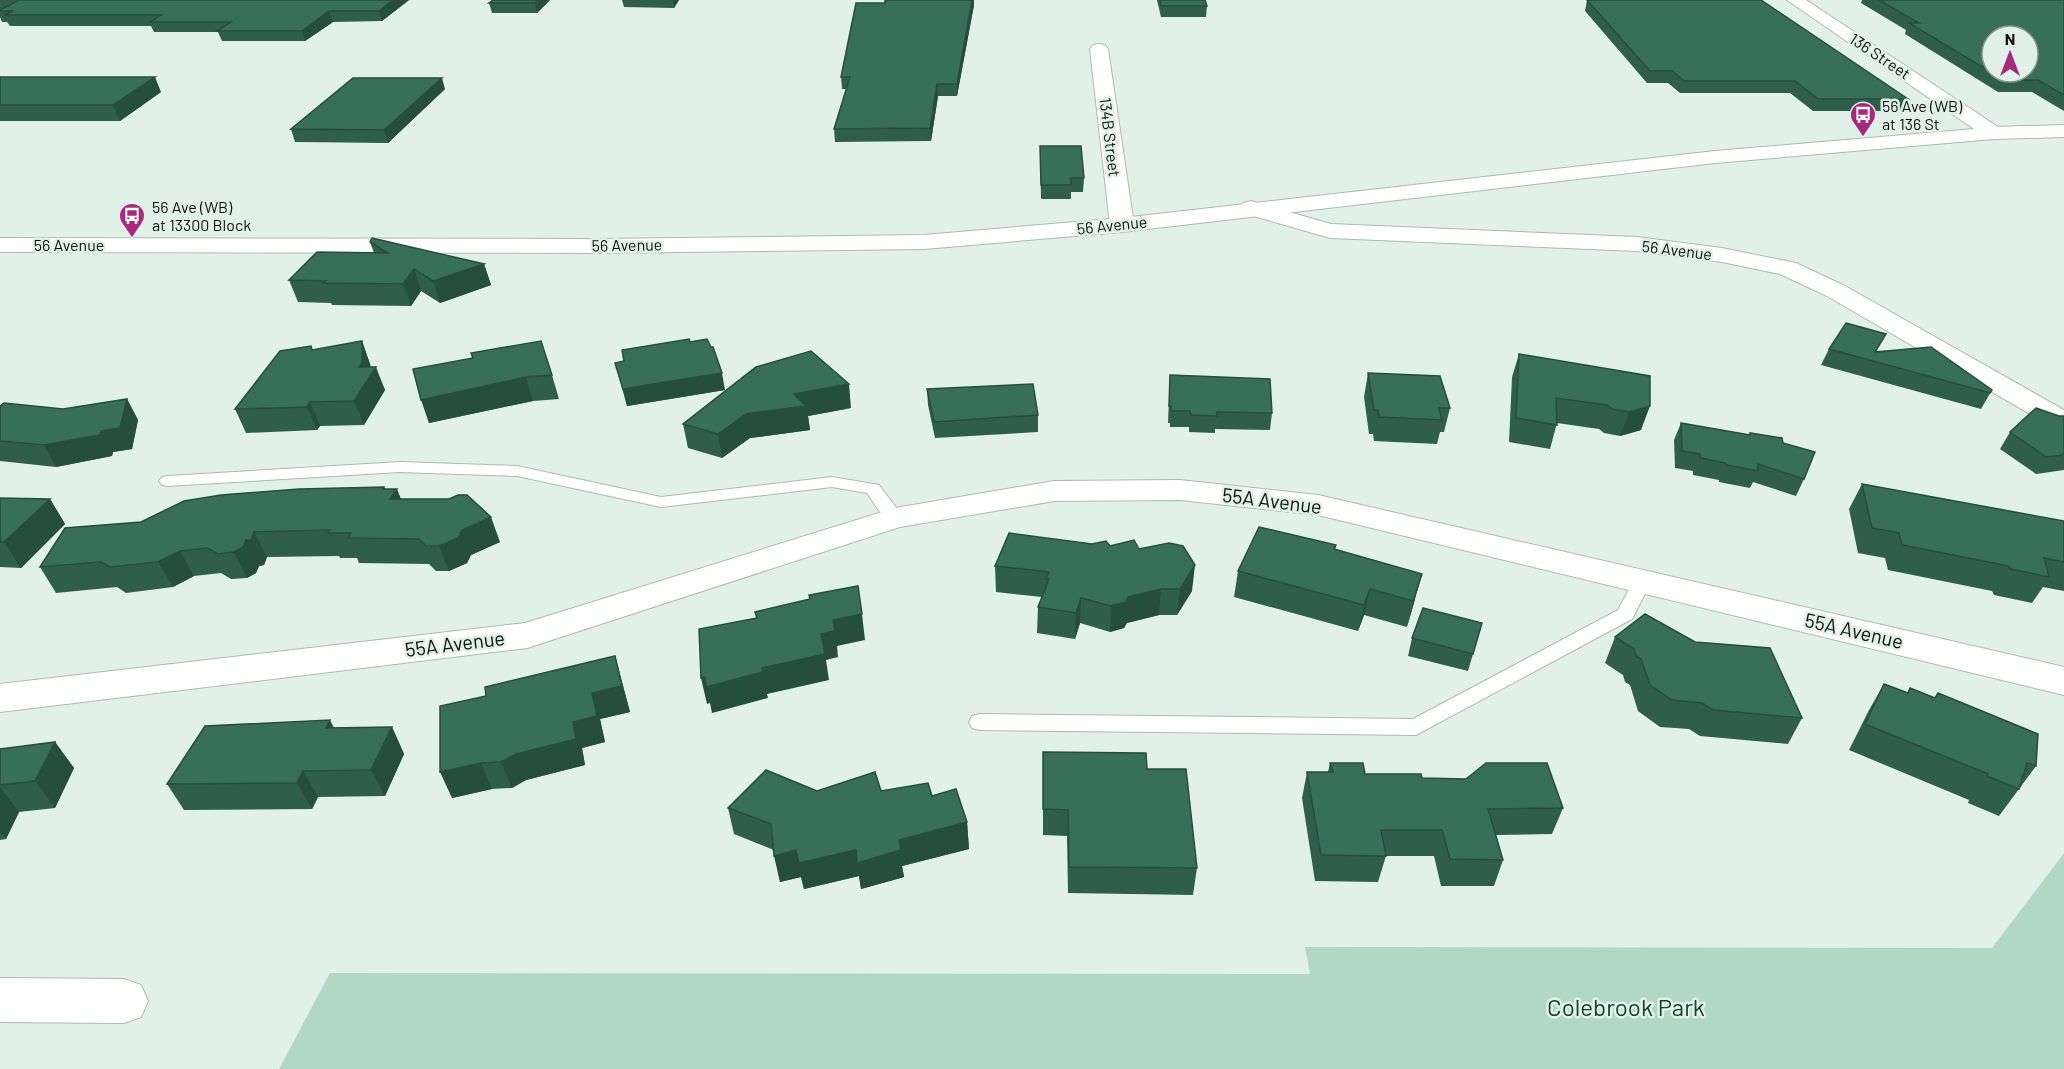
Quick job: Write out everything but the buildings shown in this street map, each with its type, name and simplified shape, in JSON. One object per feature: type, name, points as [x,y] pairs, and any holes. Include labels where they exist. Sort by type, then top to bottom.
[{"type":"street","name":"136 Street","points":[[1795,0],[1994,133]]},
{"type":"street","name":"134B Street","points":[[1099,49],[1122,225]]},
{"type":"street","name":"56 Avenue","points":[[0,245],[607,246],[924,242],[1122,225],[1251,208],[1716,157],[1994,133],[2064,131]]},
{"type":"street","name":"56 Avenue","points":[[1251,208],[1330,231],[1637,244],[1722,255],[1787,267],[1836,291],[2064,422]]},
{"type":"street","name":"55A Avenue","points":[[0,698],[527,635],[895,518],[1054,491],[1180,490],[1318,505],[2064,681]]},
{"type":"street","points":[[0,1000],[124,1001]]},
{"type":"lane","points":[[168,481],[400,467],[517,471],[661,502],[832,482],[873,489],[895,518]]},
{"type":"lane","points":[[980,722],[1416,726],[1625,614],[1643,580]]},
{"type":"green space","name":"Colebrook Park","points":[[2064,853],[2064,1069],[279,1069],[330,973],[1310,974],[1305,947],[1992,948]]},
{"type":"place","name":"56 Ave (WB) at 136 St","points":[[1863,138]]},
{"type":"place","name":"56 Ave (WB) at 13300 Block","points":[[132,239]]}]
